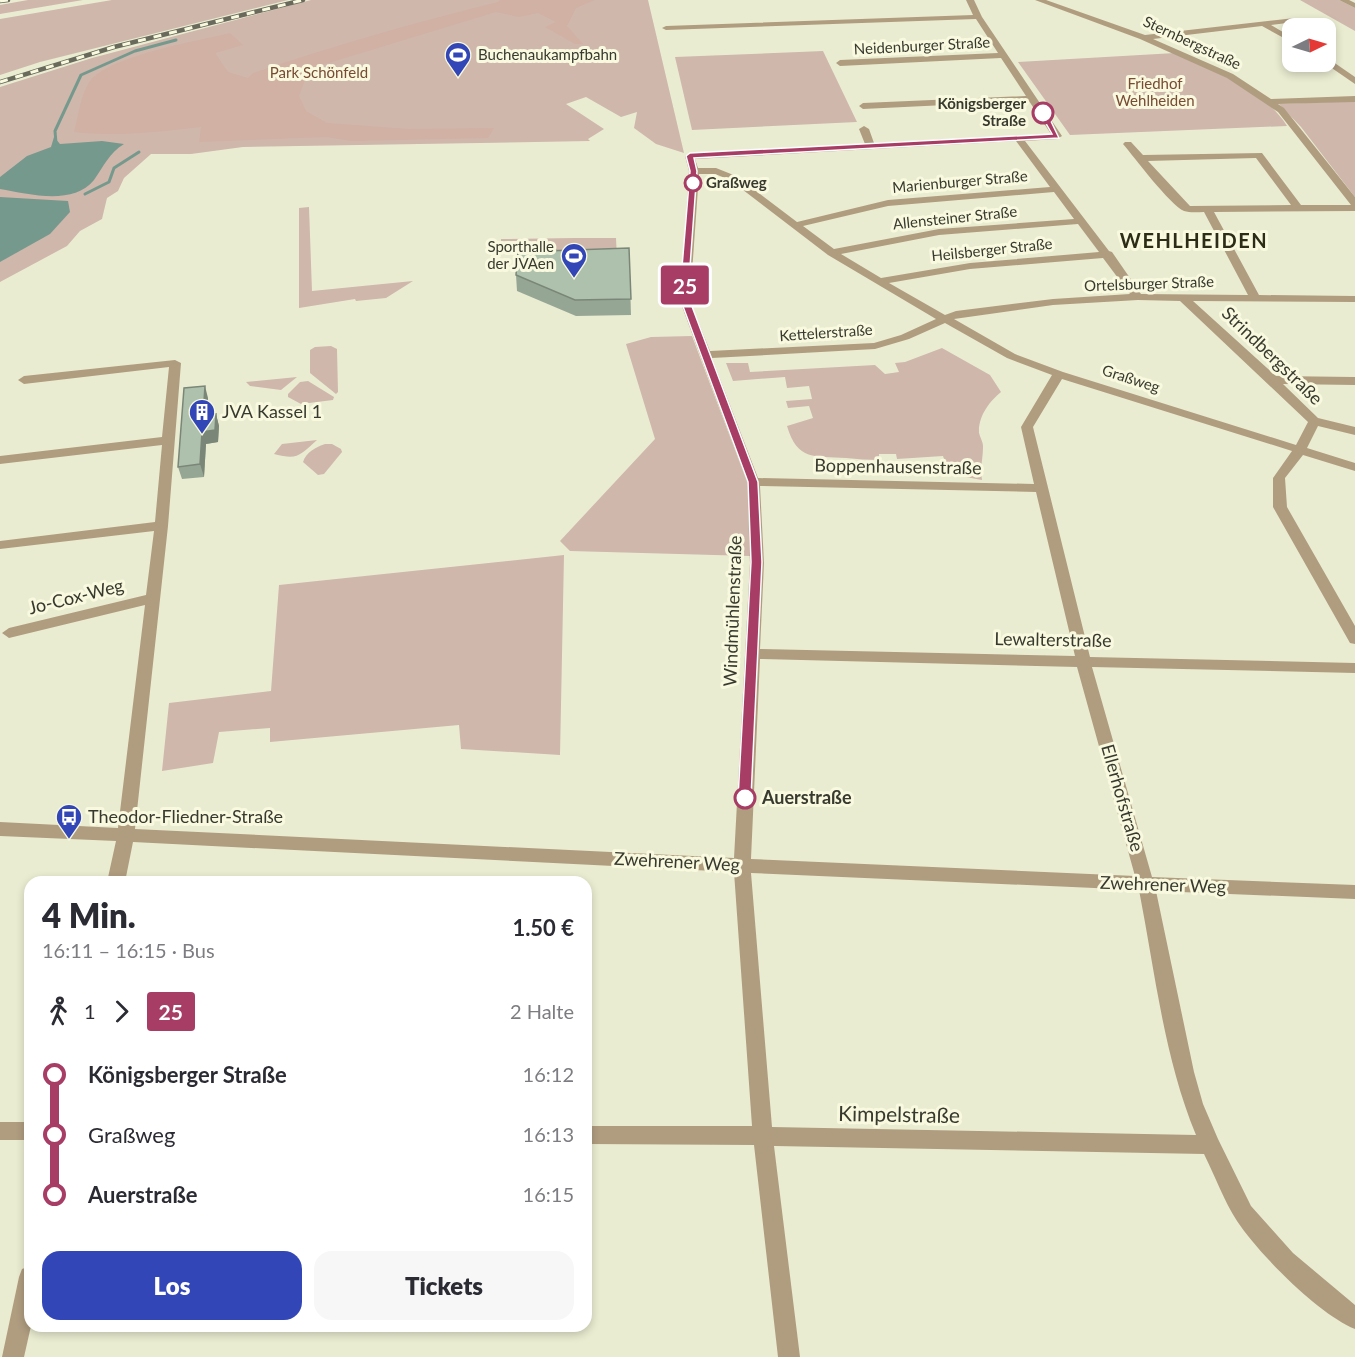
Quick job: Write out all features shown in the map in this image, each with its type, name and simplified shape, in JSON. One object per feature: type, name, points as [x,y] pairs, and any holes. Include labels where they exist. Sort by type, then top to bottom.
[{"type":"street","points":[[864,129],[871,147],[1020,140],[1057,136],[978,17],[970,0]]},
{"type":"street","name":"Sternbergstraße","points":[[1039,0],[1143,37],[1230,76],[1270,102],[1281,110],[1355,206]]},
{"type":"street","points":[[1343,0],[1355,6]]},
{"type":"street","points":[[666,28],[978,17]]},
{"type":"street","points":[[1143,37],[1282,21]]},
{"type":"street","points":[[1264,24],[1282,34]]},
{"type":"street","name":"Neidenburger Straße","points":[[840,63],[1004,56]]},
{"type":"street","points":[[1336,67],[1355,81]]},
{"type":"street","points":[[863,106],[1033,98]]},
{"type":"street","points":[[1270,102],[1355,99]]},
{"type":"street","points":[[1020,140],[1108,254],[1138,297]]},
{"type":"street","points":[[1128,144],[1138,158],[1188,209],[1355,206]]},
{"type":"street","name":"Windmühlenstraße","points":[[742,865],[757,562],[753,482],[685,301],[694,171],[690,156],[871,147]]},
{"type":"street","points":[[1138,158],[1259,155],[1298,208]]},
{"type":"street","name":"Graßweg","points":[[694,171],[716,171],[733,178],[832,253],[1011,356],[1059,374],[1355,467]]},
{"type":"street","name":"Marienburger Straße","points":[[796,225],[888,203],[1056,189]]},
{"type":"street","points":[[1207,209],[1255,297]]},
{"type":"street","name":"Allensteiner Straße","points":[[832,253],[939,232],[1083,221]]},
{"type":"street","name":"Heilsberger Straße","points":[[879,282],[970,266],[1108,254]]},
{"type":"street","name":"Strindbergstraße","points":[[1181,296],[1314,421],[1300,450],[1279,478],[1280,507],[1355,639]]},
{"type":"street","name":"Ortelsburger Straße","points":[[945,319],[956,314],[985,309],[1138,297],[1355,299]]},
{"type":"street","name":"Kettelerstraße","points":[[705,355],[874,346],[905,337],[945,319]]},
{"type":"street","points":[[24,380],[175,363],[153,598],[126,835],[117,876]]},
{"type":"street","name":"Ellerhofstraße","points":[[1059,374],[1028,427],[1083,660],[1146,884],[1184,1072],[1193,1104],[1210,1146],[1244,1213],[1285,1261],[1332,1302],[1355,1318]]},
{"type":"street","points":[[1273,380],[1355,381]]},
{"type":"street","points":[[1314,421],[1355,431]]},
{"type":"street","points":[[0,460],[169,440]]},
{"type":"street","name":"Boppenhausenstraße","points":[[753,482],[1042,488]]},
{"type":"street","points":[[0,545],[161,526]]},
{"type":"street","name":"Jo-Cox-Weg","points":[[9,633],[153,598]]},
{"type":"street","name":"Lewalterstraße","points":[[751,654],[1355,668]]},
{"type":"street","name":"Zwehrener Weg","points":[[0,829],[1355,892]]},
{"type":"street","points":[[742,865],[763,1136],[789,1357]]},
{"type":"street","points":[[0,1131],[24,1131]]},
{"type":"street","name":"Kimpelstraße","points":[[592,1135],[763,1136],[1210,1146]]},
{"type":"street","points":[[13,1357],[24,1305]]},
{"type":"green space","points":[[28,0],[83,0],[0,14],[0,5]]},
{"type":"green space","points":[[112,0],[288,0],[40,62],[0,75],[0,19]]},
{"type":"green space","name":"Park Schönfeld","points":[[311,0],[648,0],[684,153],[656,144],[634,128],[637,112],[621,117],[586,97],[566,104],[604,129],[588,139],[590,141],[243,147],[191,154],[151,154],[124,178],[118,191],[107,198],[102,219],[80,231],[67,246],[0,282],[0,87],[92,58]]},
{"type":"green space","points":[[1300,0],[1339,0],[1355,8],[1355,31],[1336,20],[1336,18],[1332,18]]},
{"type":"green space","points":[[823,51],[857,122],[692,130],[675,57]]},
{"type":"green space","name":"Friedhof Wehlheiden","points":[[1175,53],[1237,82],[1265,102],[1287,126],[1070,135],[1018,62]]},
{"type":"green space","points":[[1355,101],[1355,197],[1301,127],[1279,104]]},
{"type":"green space","points":[[309,207],[312,291],[413,281],[386,298],[356,301],[355,299],[299,308],[299,208]]},
{"type":"green space","points":[[616,238],[617,258],[535,260],[536,241],[501,241],[501,239]]},
{"type":"green space","points":[[692,336],[747,482],[750,556],[570,551],[560,541],[655,439],[626,344],[651,337]]},
{"type":"green space","points":[[331,346],[337,349],[338,392],[336,394],[310,373],[310,350],[315,347]]},
{"type":"green space","points":[[942,348],[990,375],[1001,392],[989,404],[980,421],[979,433],[983,443],[982,480],[960,476],[958,463],[945,462],[943,456],[897,459],[896,454],[879,454],[879,460],[875,460],[816,456],[802,451],[791,437],[787,426],[813,418],[809,406],[788,408],[786,401],[812,399],[809,386],[787,388],[785,377],[733,381],[726,363],[748,363],[750,372],[875,365],[885,374],[899,372],[895,363],[905,362]]},
{"type":"green space","points":[[297,377],[281,390],[250,386],[246,382]]},
{"type":"green space","points":[[308,381],[334,397],[333,400],[301,404],[288,397],[288,394],[300,382]]},
{"type":"green space","points":[[317,440],[298,455],[288,457],[274,454],[282,444]]},
{"type":"green space","points":[[332,444],[342,452],[324,474],[318,475],[303,462],[304,458],[315,448]]},
{"type":"green space","points":[[564,555],[560,755],[461,749],[459,725],[270,742],[270,728],[219,732],[213,763],[162,771],[169,703],[271,691],[279,585]]},
{"type":"shaded area","points":[[500,0],[595,0],[576,8],[567,26],[583,44],[575,44],[545,27],[556,22],[538,13],[519,17],[496,12],[309,69],[299,96],[306,111],[327,123],[409,129],[494,128],[488,138],[351,141],[327,137],[199,142],[201,127],[122,134],[74,132],[85,89],[97,74],[113,65],[153,51],[230,33],[243,45],[215,53],[228,72],[248,78],[253,73],[314,53]]},
{"type":"water","points":[[54,137],[60,144],[102,141],[124,144],[111,156],[94,180],[75,193],[50,196],[0,189],[0,177],[27,156],[51,147]]},
{"type":"water","points":[[0,197],[68,201],[70,212],[50,234],[0,262]]},
{"type":"building","name":"Sporthalle der JVAen","points":[[629,248],[631,299],[575,300],[516,275],[518,252]]},
{"type":"building","name":"JVA Kassel 1","points":[[205,386],[203,416],[216,414],[215,430],[202,432],[200,464],[178,467],[184,388]]},
{"type":"waterway","points":[[56,143],[55,131],[81,75],[135,51],[176,40]]},
{"type":"waterway","points":[[85,194],[109,182],[114,168],[139,152]]},
{"type":"railway","points":[[0,1],[8,0]]},
{"type":"railway","points":[[0,82],[114,47],[303,0]]},
{"type":"bus line","name":"25","points":[[745,798],[757,562],[753,482],[685,301],[694,171],[690,156],[1057,136],[1043,113]]},
{"type":"place","name":"Buchenaukampfbahn","points":[[458,78]]},
{"type":"place","name":"Königsberger Straße","points":[[1043,113]]},
{"type":"place","name":"Graßweg","points":[[693,183]]},
{"type":"place","name":"Sporthalle der JVAen","points":[[574,279]]},
{"type":"place","name":"JVA Kassel 1","points":[[202,435]]},
{"type":"place","name":"Auerstraße","points":[[745,798]]},
{"type":"place","name":"Theodor-Fliedner-Straße","points":[[69,840]]},
{"type":"district","name":"WEHLHEIDEN","points":[[1194,241]]}]
